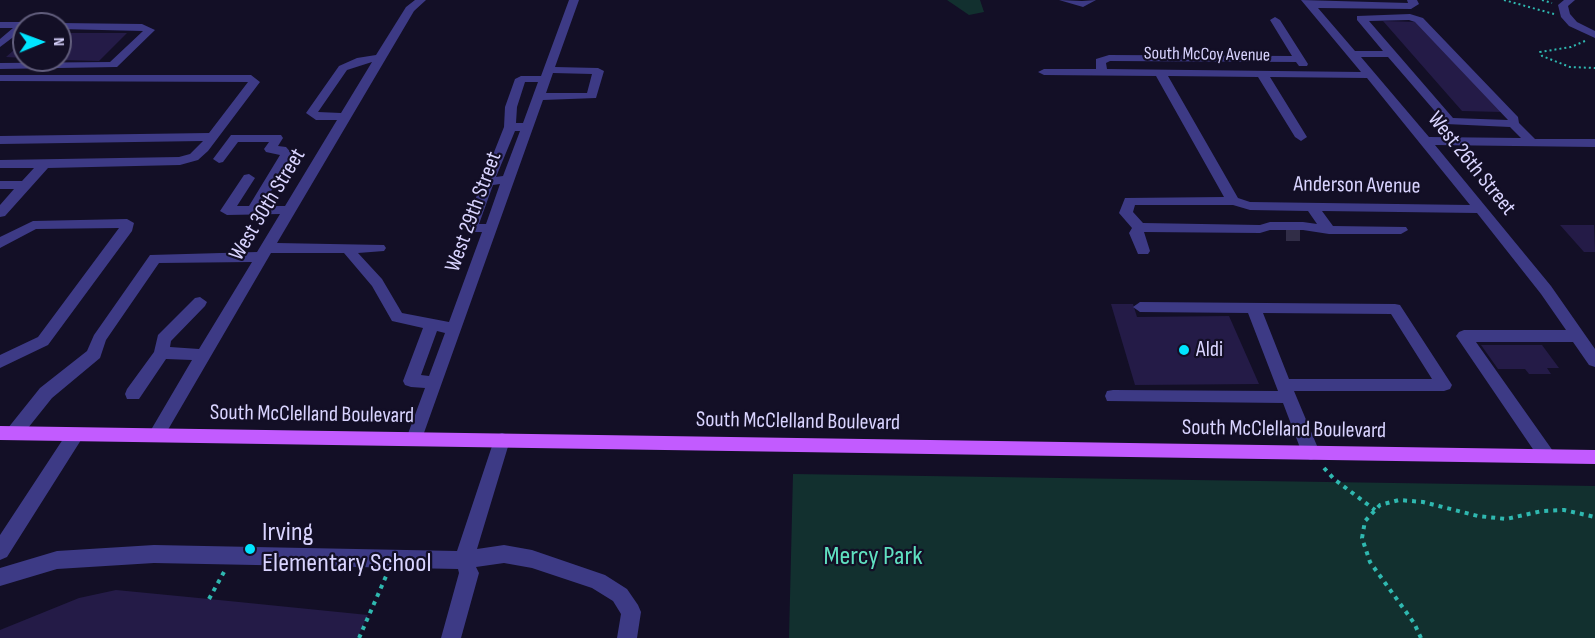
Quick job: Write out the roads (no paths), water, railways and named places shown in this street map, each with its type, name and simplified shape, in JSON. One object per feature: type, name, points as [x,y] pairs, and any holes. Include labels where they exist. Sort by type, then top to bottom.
[{"type":"main road","name":"South McClelland Boulevard","points":[[7,433],[1595,457]]},
{"type":"street","name":"West 30th Street","points":[[156,435],[380,58],[410,9],[421,0]]},
{"type":"street","name":"West 29th Street","points":[[414,439],[574,0]]},
{"type":"street","points":[[1064,0],[1083,4],[1091,0]]},
{"type":"street","points":[[1309,3],[1411,6],[1414,4],[1412,0]]},
{"type":"street","points":[[1570,0],[1563,5],[1565,15],[1573,24],[1594,35]]},
{"type":"street","name":"West 26th Street","points":[[1309,3],[1426,141],[1546,290],[1595,361]]},
{"type":"street","points":[[1513,124],[1450,121],[1361,18],[1410,17],[1423,24],[1514,120],[1513,124],[1531,142]]},
{"type":"street","points":[[1275,20],[1309,75]]},
{"type":"street","points":[[72,26],[142,27],[150,30],[113,65],[72,65]]},
{"type":"street","points":[[0,44],[12,34]]},
{"type":"street","points":[[1353,54],[1391,54]]},
{"type":"street","points":[[345,117],[316,116],[312,113],[343,69],[361,60],[380,58]]},
{"type":"street","points":[[1102,72],[1100,61],[1109,58],[1299,59]]},
{"type":"street","points":[[491,228],[471,228],[510,127],[511,107],[521,79],[598,71],[592,96],[538,97]]},
{"type":"street","name":"South McCoy Avenue","points":[[1044,72],[1371,75]]},
{"type":"street","points":[[1160,73],[1233,201]]},
{"type":"street","points":[[1262,74],[1301,137]]},
{"type":"street","points":[[0,78],[251,78],[254,82],[194,157],[180,161],[0,164]]},
{"type":"street","points":[[510,127],[528,127]]},
{"type":"street","points":[[0,140],[212,137]]},
{"type":"street","points":[[219,159],[235,138],[277,138],[270,149],[282,150],[287,155],[253,210]]},
{"type":"street","points":[[1426,141],[1595,143]]},
{"type":"street","points":[[0,213],[44,164]]},
{"type":"street","points":[[249,178],[227,211],[289,210]]},
{"type":"street","points":[[488,180],[508,180]]},
{"type":"street","points":[[0,185],[25,185]]},
{"type":"street","name":"Anderson Avenue","points":[[1139,227],[1126,213],[1130,201],[1233,201],[1250,206],[1481,209]]},
{"type":"street","points":[[1312,207],[1316,231]]},
{"type":"street","points":[[0,243],[33,225],[127,223],[125,231],[43,341],[0,362]]},
{"type":"street","points":[[1260,229],[1270,226],[1303,226],[1316,231],[1401,230]]},
{"type":"street","points":[[1143,251],[1136,233],[1139,227],[1260,229],[1286,234]]},
{"type":"street","points":[[349,248],[353,257],[377,283],[397,317],[454,329]]},
{"type":"street","points":[[7,433],[46,393],[94,354],[99,339],[155,258],[379,248]]},
{"type":"street","points":[[134,394],[162,352],[163,339],[200,302]]},
{"type":"street","points":[[1113,396],[1443,385],[1395,309],[1140,307]]},
{"type":"street","points":[[1253,308],[1311,453]]},
{"type":"street","points":[[432,324],[411,381],[435,382]]},
{"type":"street","points":[[1547,456],[1464,336],[1577,336]]},
{"type":"street","points":[[162,352],[204,355]]},
{"type":"street","points":[[0,551],[75,435]]},
{"type":"street","points":[[451,638],[469,573],[464,560],[502,440]]},
{"type":"street","points":[[0,577],[57,560],[154,554],[464,560],[504,554],[532,559],[598,581],[620,595],[631,612],[627,638]]},
{"type":"tunnel","points":[[1286,234],[1304,234]]},
{"type":"place","name":"Aldi","points":[[1184,350]]},
{"type":"place","name":"Irving Elementary School","points":[[250,549]]},
{"type":"park label","name":"Mercy Park","points":[[873,557]]}]
